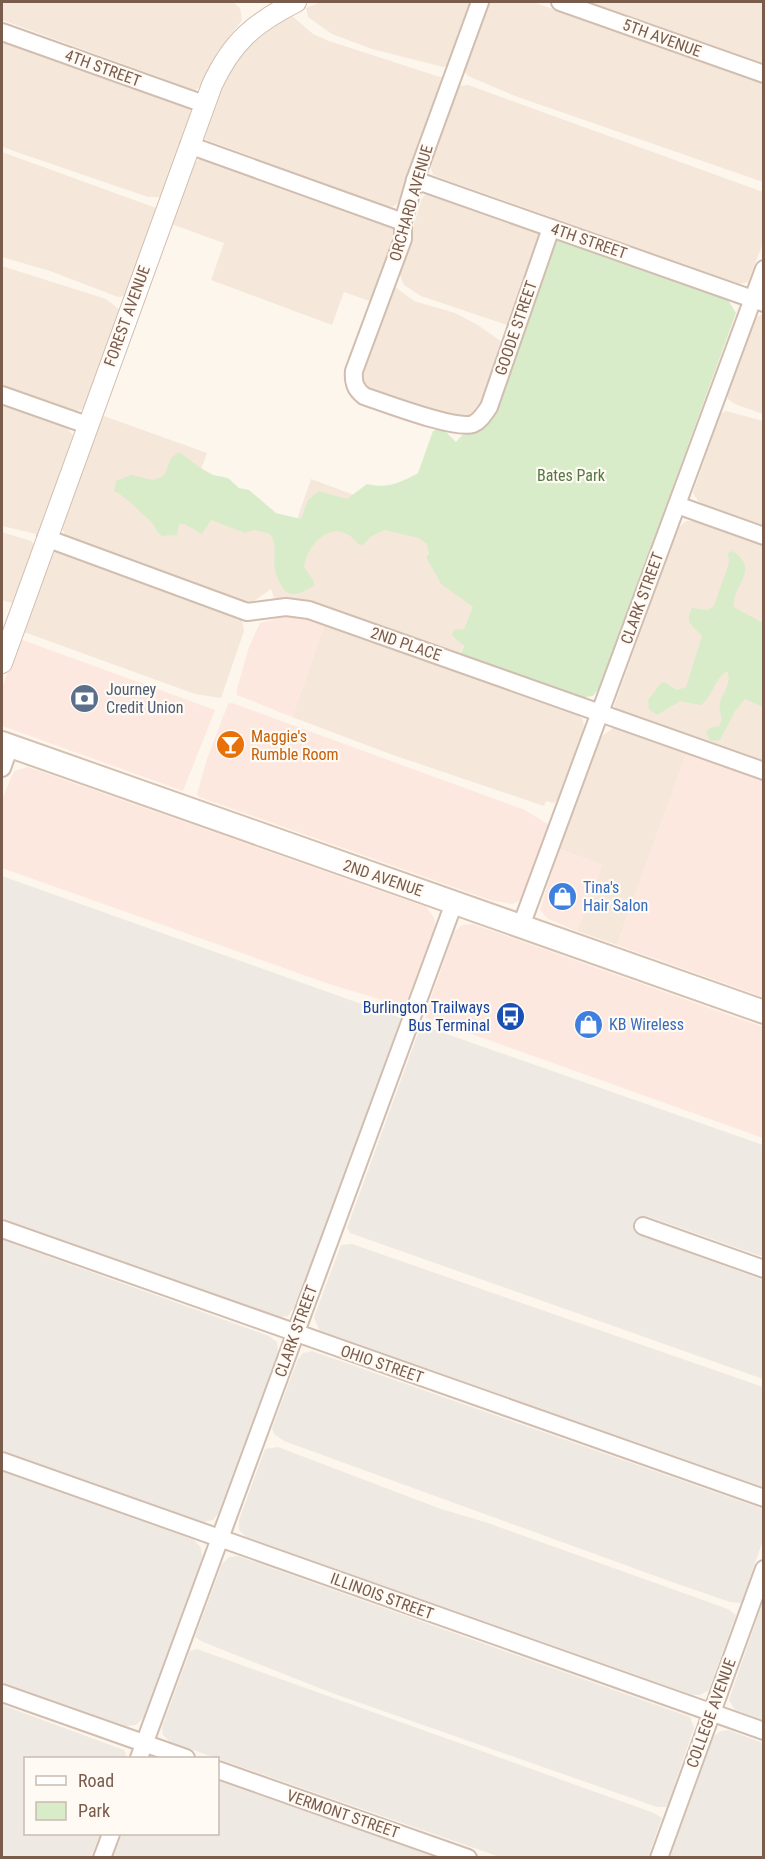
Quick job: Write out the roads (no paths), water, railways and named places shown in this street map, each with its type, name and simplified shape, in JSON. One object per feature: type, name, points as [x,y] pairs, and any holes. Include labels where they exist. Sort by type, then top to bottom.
[{"type":"main road","name":"2ND AVENUE","points":[[6,744],[764,1012]]},
{"type":"street","name":"FOREST AVENUE","points":[[2,663],[204,104],[221,65],[233,47],[260,21],[296,2]]},
{"type":"street","name":"ORCHARD AVENUE","points":[[474,424],[448,422],[364,396],[357,391],[353,382],[354,371],[403,239],[403,222],[415,180],[480,2]]},
{"type":"street","name":"5TH AVENUE","points":[[560,2],[764,74]]},
{"type":"street","name":"4TH STREET","points":[[2,32],[204,104]]},
{"type":"street","points":[[189,145],[403,222]]},
{"type":"street","name":"4TH STREET","points":[[415,180],[758,301]]},
{"type":"street","name":"GOODE STREET","points":[[474,424],[489,407],[551,228]]},
{"type":"street","name":"CLARK STREET","points":[[521,927],[677,505],[758,301],[764,269]]},
{"type":"street","points":[[2,395],[87,425]]},
{"type":"street","points":[[677,505],[764,536]]},
{"type":"street","name":"2ND PLACE","points":[[46,538],[248,612],[286,607],[309,610],[764,771]]},
{"type":"street","points":[[2,768],[6,744]]},
{"type":"street","name":"CLARK STREET","points":[[141,1751],[454,903]]},
{"type":"street","points":[[643,1226],[764,1269]]},
{"type":"street","name":"OHIO STREET","points":[[2,1229],[764,1498]]},
{"type":"street","name":"ILLINOIS STREET","points":[[2,1461],[764,1731]]},
{"type":"street","name":"COLLEGE AVENUE","points":[[659,1857],[764,1569]]},
{"type":"street","points":[[2,1693],[141,1751],[180,1757]]},
{"type":"street","name":"VERMONT STREET","points":[[219,1770],[468,1857]]},
{"type":"street","points":[[102,1857],[110,1835]]},
{"type":"place","name":"Journey Credit Union","points":[[85,698]]},
{"type":"place","name":"Maggie's Rumble Room","points":[[230,745]]},
{"type":"place","name":"Tina's Hair Salon","points":[[562,896]]},
{"type":"place","name":"Burlington Trailways Bus Terminal","points":[[511,1016]]},
{"type":"place","name":"KB Wireless","points":[[588,1024]]},
{"type":"park label","name":"Bates Park","points":[[571,475]]}]
